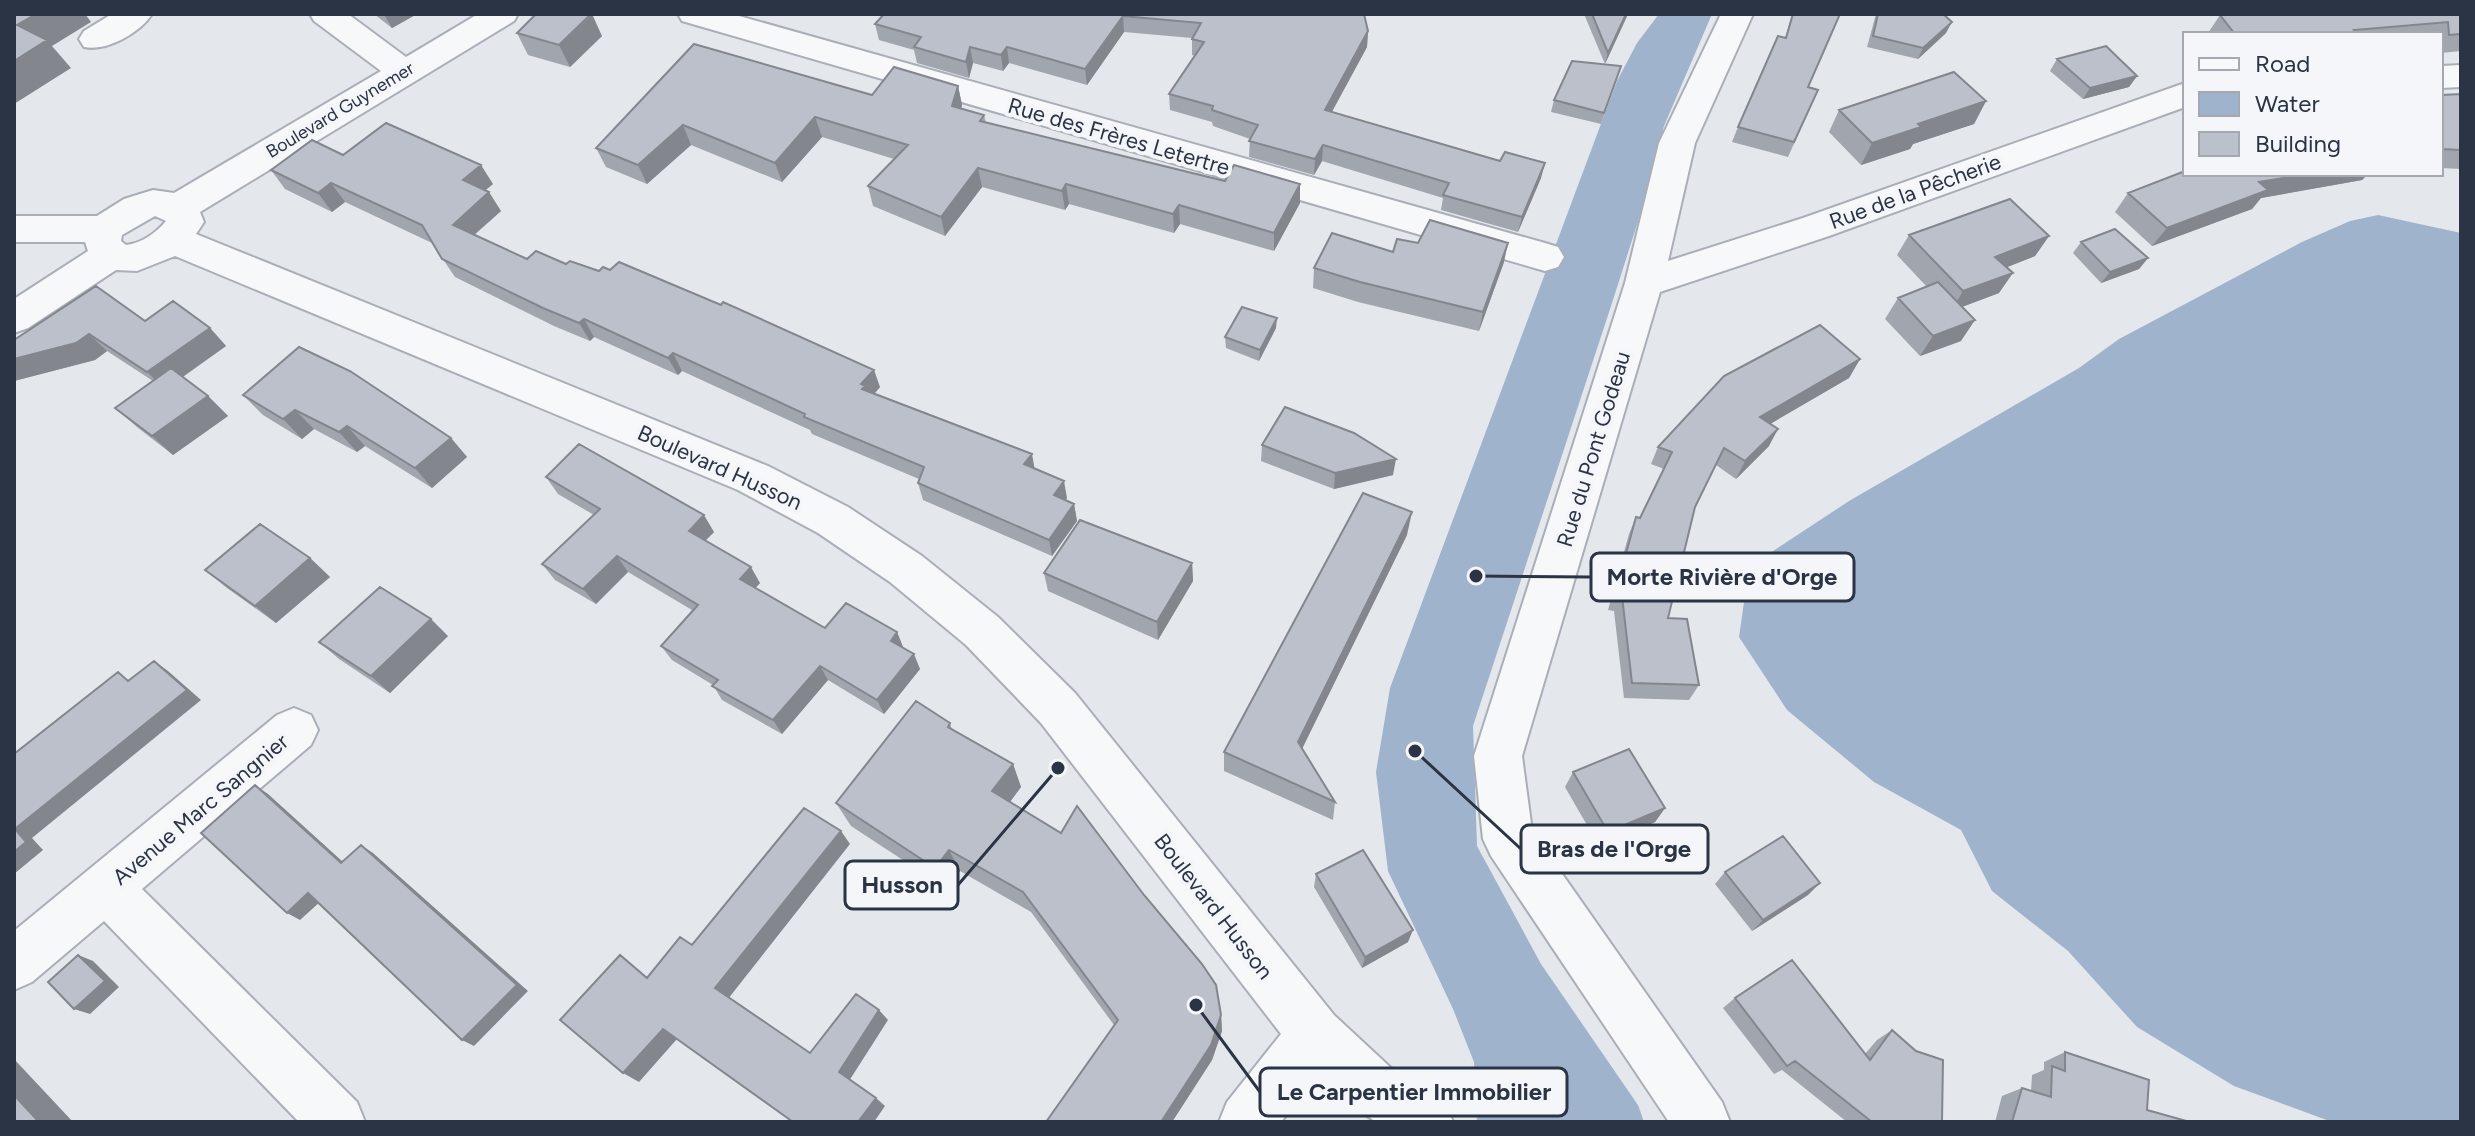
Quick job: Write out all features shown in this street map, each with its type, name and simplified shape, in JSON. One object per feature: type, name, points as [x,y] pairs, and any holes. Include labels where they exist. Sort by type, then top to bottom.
[{"type":"street","points":[[96,39],[136,14]]},
{"type":"street","points":[[326,14],[404,72]]},
{"type":"street","name":"Boulevard Guynemer","points":[[176,224],[404,72],[502,14]]},
{"type":"street","name":"Rue des Frères Letertre","points":[[694,14],[1545,257]]},
{"type":"street","name":"Rue du Pont Godeau","points":[[1702,1122],[1508,839],[1498,756],[1644,283],[1677,143],[1737,14]]},
{"type":"street","name":"Rue de la Pêcherie","points":[[1644,283],[1816,227],[2183,95]]},
{"type":"street","points":[[14,229],[109,242],[126,257],[143,255],[176,224]]},
{"type":"street","name":"Boulevard Husson","points":[[176,224],[753,478],[833,520],[906,569],[982,631],[1058,708],[1315,1034],[1372,1087],[1425,1122]]},
{"type":"street","points":[[19,315],[109,242]]},
{"type":"street","points":[[14,243],[25,246],[36,259],[34,289],[19,315]]},
{"type":"street","name":"Avenue Marc Sangnier","points":[[14,964],[294,730]]},
{"type":"street","name":"Avenue Marc Sangnier","points":[[106,888],[337,1122]]},
{"type":"street","points":[[1247,1122],[1315,1034]]},
{"type":"water","points":[[1659,14],[1712,14],[1664,126],[1613,300],[1473,726],[1477,846],[1541,964],[1638,1105],[1644,1122],[1477,1122],[1474,1062],[1453,1009],[1388,871],[1376,772],[1390,688],[1617,81],[1637,43]]},
{"type":"water","points":[[2378,215],[2461,233],[2461,1122],[2332,1122],[2234,1086],[2137,1027],[2068,951],[1992,891],[1961,830],[1874,782],[1787,710],[1739,637],[1749,567],[1849,501],[2079,368],[2119,339],[2302,242],[2350,221]]},
{"type":"building","points":[[14,14],[36,14],[17,25],[47,40],[14,61]]},
{"type":"building","points":[[536,14],[591,14],[559,45],[517,33]]},
{"type":"building","points":[[884,14],[1364,14],[1368,31],[1325,110],[1500,161],[1505,152],[1545,163],[1522,217],[1443,195],[1449,183],[1323,145],[1315,159],[1249,141],[1258,125],[1212,110],[1213,106],[1169,94],[1204,42],[1192,39],[1201,23],[1123,16],[1085,69],[1007,47],[1001,55],[970,47],[966,62],[914,47],[921,37],[875,24]]},
{"type":"building","points":[[1592,14],[1626,14],[1608,53]]},
{"type":"building","points":[[1793,14],[1840,14],[1808,87],[1818,90],[1794,142],[1738,127],[1778,36],[1786,38]]},
{"type":"building","points":[[1878,14],[1943,14],[1952,22],[1923,48],[1873,36]]},
{"type":"building","points":[[2461,14],[2461,34],[2449,35],[2448,22],[2354,30],[2356,32],[2233,32],[2220,15]]},
{"type":"building","points":[[694,44],[872,95],[894,67],[958,86],[952,106],[984,115],[980,121],[1225,181],[1234,165],[1300,184],[1274,233],[1179,205],[1173,214],[1066,184],[1062,191],[978,168],[941,217],[868,186],[908,145],[815,117],[775,163],[683,125],[638,165],[596,148]]},
{"type":"building","points":[[2106,46],[2137,76],[2090,88],[2057,59]]},
{"type":"building","points":[[1572,61],[1621,66],[1604,113],[1554,100]]},
{"type":"building","points":[[1954,72],[1986,101],[1872,143],[1839,110]]},
{"type":"building","points":[[2461,94],[2461,150],[2443,149],[2443,95]]},
{"type":"building","points":[[386,123],[481,165],[463,180],[489,192],[453,225],[527,259],[536,251],[566,264],[570,261],[599,271],[603,267],[610,270],[619,262],[721,305],[723,302],[874,370],[861,384],[865,386],[862,389],[1032,454],[1024,464],[1064,481],[1054,495],[1074,504],[1049,540],[918,483],[924,467],[804,417],[805,414],[673,353],[668,358],[584,319],[579,323],[442,259],[422,225],[331,183],[318,193],[271,170],[312,140],[343,155]]},
{"type":"building","points":[[2183,172],[2183,176],[2296,176],[2259,182],[2268,190],[2167,228],[2128,193]]},
{"type":"building","points":[[2010,199],[2049,236],[1995,257],[2013,273],[1963,291],[1909,235]]},
{"type":"building","points":[[1430,220],[1508,243],[1483,312],[1314,268],[1332,233],[1393,252],[1397,239],[1418,243]]},
{"type":"building","points":[[2115,229],[2148,258],[2110,272],[2081,242]]},
{"type":"building","points":[[1938,282],[1975,320],[1933,336],[1898,298]]},
{"type":"building","points":[[96,286],[145,321],[173,301],[210,328],[147,372],[89,334],[76,343],[14,359],[14,340]]},
{"type":"building","points":[[1242,307],[1277,318],[1260,350],[1225,337]]},
{"type":"building","points":[[1820,325],[1860,359],[1760,417],[1778,429],[1745,461],[1724,448],[1695,507],[1668,618],[1687,619],[1699,685],[1632,683],[1622,596],[1615,594],[1636,517],[1640,518],[1672,452],[1658,447],[1724,376]]},
{"type":"building","points":[[299,347],[350,371],[451,438],[415,468],[347,426],[339,432],[295,410],[283,419],[243,395]]},
{"type":"building","points":[[171,368],[208,396],[152,436],[115,408]]},
{"type":"building","points":[[1285,407],[1354,433],[1396,459],[1335,473],[1262,445]]},
{"type":"building","points":[[579,444],[704,515],[689,531],[751,567],[740,579],[825,628],[846,603],[897,632],[891,641],[914,654],[877,700],[820,666],[773,720],[712,686],[718,680],[661,646],[698,605],[617,556],[583,589],[542,564],[600,509],[546,477]]},
{"type":"building","points":[[1363,493],[1412,512],[1298,742],[1335,802],[1224,752]]},
{"type":"building","points":[[1080,520],[1192,563],[1157,622],[1044,573]]},
{"type":"building","points":[[260,524],[310,558],[255,606],[205,570]]},
{"type":"building","points":[[380,587],[431,619],[371,676],[319,642]]},
{"type":"building","points":[[154,661],[187,690],[15,829],[26,842],[14,852],[14,754],[118,672],[128,681]]},
{"type":"building","points":[[916,701],[950,723],[948,727],[1013,764],[992,791],[1061,833],[1077,806],[1216,985],[1221,1015],[1211,1045],[1161,1122],[1046,1122],[1118,1020],[1023,892],[949,850],[935,868],[836,803]]},
{"type":"building","points":[[1629,749],[1665,808],[1608,832],[1573,772]]},
{"type":"building","points":[[255,785],[341,863],[361,845],[517,985],[462,1040],[308,893],[287,913],[201,833]]},
{"type":"building","points":[[804,808],[841,831],[715,988],[810,1053],[856,994],[879,1010],[839,1072],[876,1098],[858,1122],[793,1122],[663,1029],[623,1073],[560,1020],[620,955],[647,978],[680,937],[692,945]]},
{"type":"building","points":[[1783,836],[1820,883],[1763,920],[1725,872]]},
{"type":"building","points":[[1363,850],[1413,930],[1365,957],[1316,874]]},
{"type":"building","points":[[78,955],[105,981],[74,1009],[48,982]]},
{"type":"building","points":[[1792,960],[1870,1060],[1892,1030],[1916,1051],[1943,1060],[1942,1122],[1872,1122],[1795,1061],[1787,1066],[1735,998]]},
{"type":"building","points":[[2065,1052],[2149,1080],[2147,1110],[2190,1122],[2012,1122],[2022,1088],[2051,1097],[2052,1066],[2065,1071]]},
{"type":"building","points":[[14,1095],[39,1122],[14,1122]]},
{"type":"place","name":"Morte Rivière d'Orge","points":[[1476,576]]},
{"type":"place","name":"Bras de l'Orge","points":[[1415,751]]},
{"type":"place","name":"Husson","points":[[1058,768]]},
{"type":"place","name":"Le Carpentier Immobilier","points":[[1196,1005]]}]
